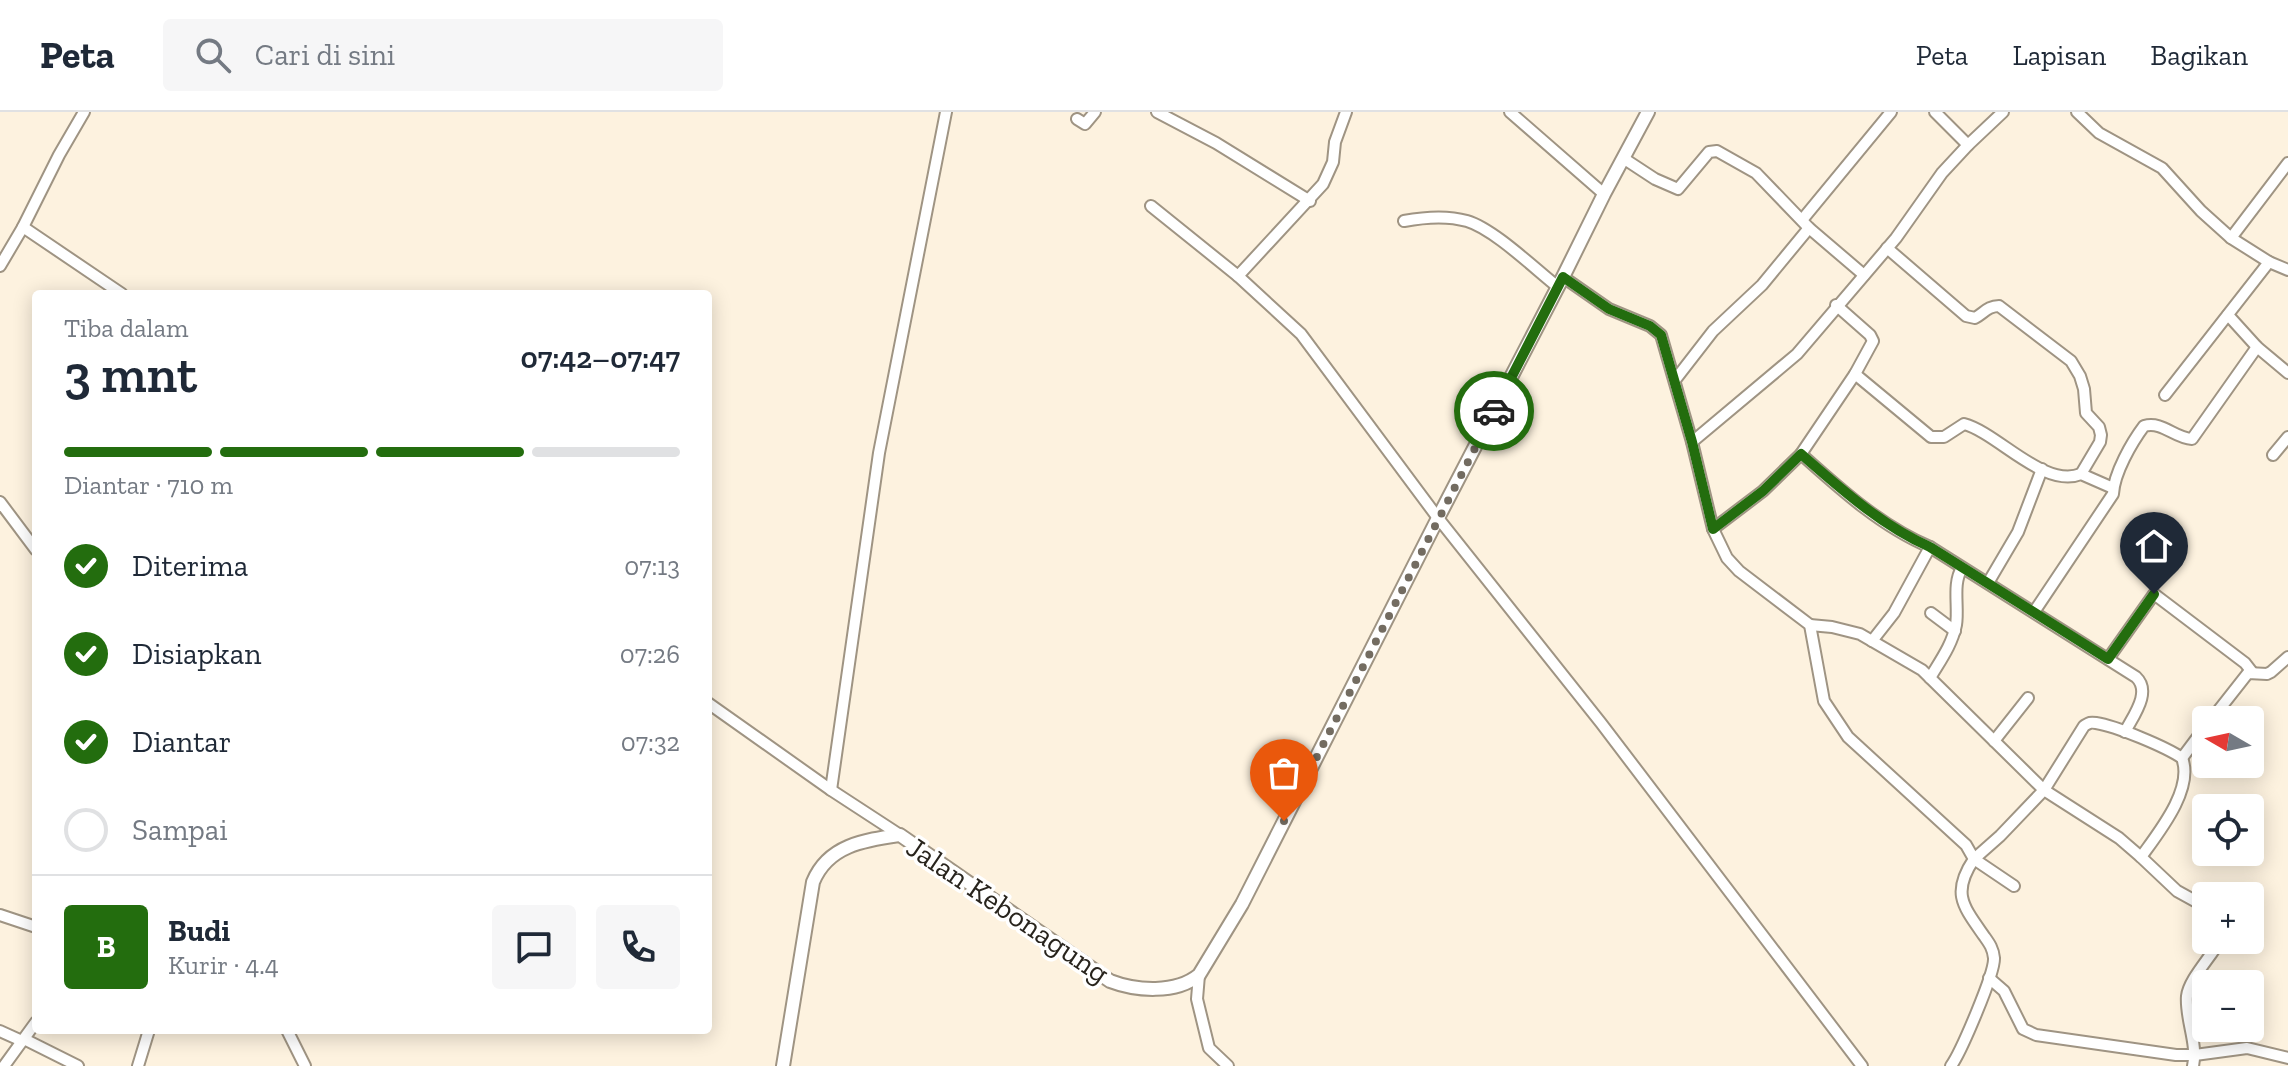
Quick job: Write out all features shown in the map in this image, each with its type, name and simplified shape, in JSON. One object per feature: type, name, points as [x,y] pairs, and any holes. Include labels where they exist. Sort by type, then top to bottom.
[{"type":"main road","points":[[1199,975],[1242,904],[1648,112]]},
{"type":"main road","name":"Jalan Kebonagung","points":[[783,1066],[817,873],[828,860],[852,844],[900,835],[1110,981],[1129,988],[1166,988],[1192,981],[1199,975]]},
{"type":"street","points":[[0,266],[84,112]]},
{"type":"street","points":[[831,790],[879,453],[946,112]]},
{"type":"street","points":[[1077,119],[1085,124],[1095,112]]},
{"type":"street","points":[[1157,112],[1216,143],[1310,201]]},
{"type":"street","points":[[1238,276],[1323,184],[1333,162],[1335,142],[1346,112]]},
{"type":"street","points":[[1510,112],[1604,194]]},
{"type":"street","points":[[1675,380],[1713,331],[1762,285],[1891,112]]},
{"type":"street","points":[[1935,112],[1968,145]]},
{"type":"street","points":[[1692,442],[1797,354],[1887,248],[1931,187],[2003,112]]},
{"type":"street","points":[[2077,112],[2099,133],[2162,168],[2201,211],[2231,238],[2288,270]]},
{"type":"street","points":[[1623,158],[1655,179],[1678,189],[1706,155],[1712,150],[1717,151],[1756,173],[1806,224],[1864,275]]},
{"type":"street","points":[[2231,238],[2288,163]]},
{"type":"street","points":[[1151,206],[1238,276],[1301,334],[1438,518],[1601,723],[1862,1066]]},
{"type":"street","points":[[1404,221],[1430,216],[1469,221],[1561,282],[1609,309],[1655,329],[1664,341],[1713,529],[1733,566],[1810,625],[1860,634],[1922,670],[2044,790],[2119,838],[2177,891],[2192,899]]},
{"type":"street","points":[[23,227],[116,290]]},
{"type":"street","points":[[1887,248],[1966,316],[1975,318],[1986,309],[1999,306],[2071,361],[2084,389],[2086,413],[2099,427],[2101,435],[2081,474]]},
{"type":"street","points":[[2165,395],[2269,262]]},
{"type":"street","points":[[1713,529],[1763,491],[1801,454],[1855,374],[1873,341],[1836,305]]},
{"type":"street","points":[[2228,315],[2257,347],[2288,373]]},
{"type":"street","points":[[2034,612],[2113,494],[2134,440],[2144,426],[2160,425],[2178,436],[2192,439],[2257,347]]},
{"type":"street","points":[[1855,374],[1931,437],[1944,437],[1964,424],[2042,469],[2066,477],[2081,474],[2113,488]]},
{"type":"street","points":[[2273,455],[2288,437]]},
{"type":"street","points":[[1801,454],[1901,533],[1930,547],[2136,677],[2144,693],[2125,732]]},
{"type":"street","points":[[1988,583],[2018,532],[2042,469]]},
{"type":"street","points":[[0,502],[32,545]]},
{"type":"street","points":[[1872,641],[1894,613],[1930,547]]},
{"type":"street","points":[[1930,678],[1955,631],[1957,587],[1962,568]]},
{"type":"street","points":[[2108,659],[2154,594],[2245,663],[2252,672]]},
{"type":"street","points":[[1931,613],[1955,631]]},
{"type":"street","points":[[1810,625],[1824,701],[1848,737],[1966,845],[1974,859],[2014,886]]},
{"type":"street","points":[[2222,706],[2244,677],[2252,672],[2267,674],[2288,657]]},
{"type":"street","points":[[1994,741],[2028,698]]},
{"type":"street","points":[[712,706],[900,835]]},
{"type":"street","points":[[1951,1066],[1994,960],[1991,946],[1964,908],[1961,900],[1963,881],[1974,859],[2044,790],[2088,723],[2125,732],[2182,758],[2185,765],[2181,790],[2159,832],[2141,857]]},
{"type":"street","points":[[2182,758],[2192,745]]},
{"type":"street","points":[[0,915],[32,926]]},
{"type":"street","points":[[2194,1060],[2188,991],[2211,954]]},
{"type":"street","points":[[1199,975],[1197,999],[1209,1048],[1228,1066]]},
{"type":"street","points":[[1989,978],[2004,991],[2019,1024],[2029,1033],[2194,1060],[2247,1048],[2288,1058]]},
{"type":"street","points":[[4,1066],[32,1028]]},
{"type":"street","points":[[0,1031],[78,1066]]},
{"type":"street","points":[[138,1066],[148,1034]]},
{"type":"street","points":[[289,1034],[305,1066]]},
{"type":"way so far","points":[[1284,821],[1494,411]]},
{"type":"route","points":[[1494,411],[1563,277],[1609,309],[1650,326],[1661,335],[1713,529],[1763,491],[1801,454],[1901,533],[1930,547],[2108,659],[2154,594]]}]
